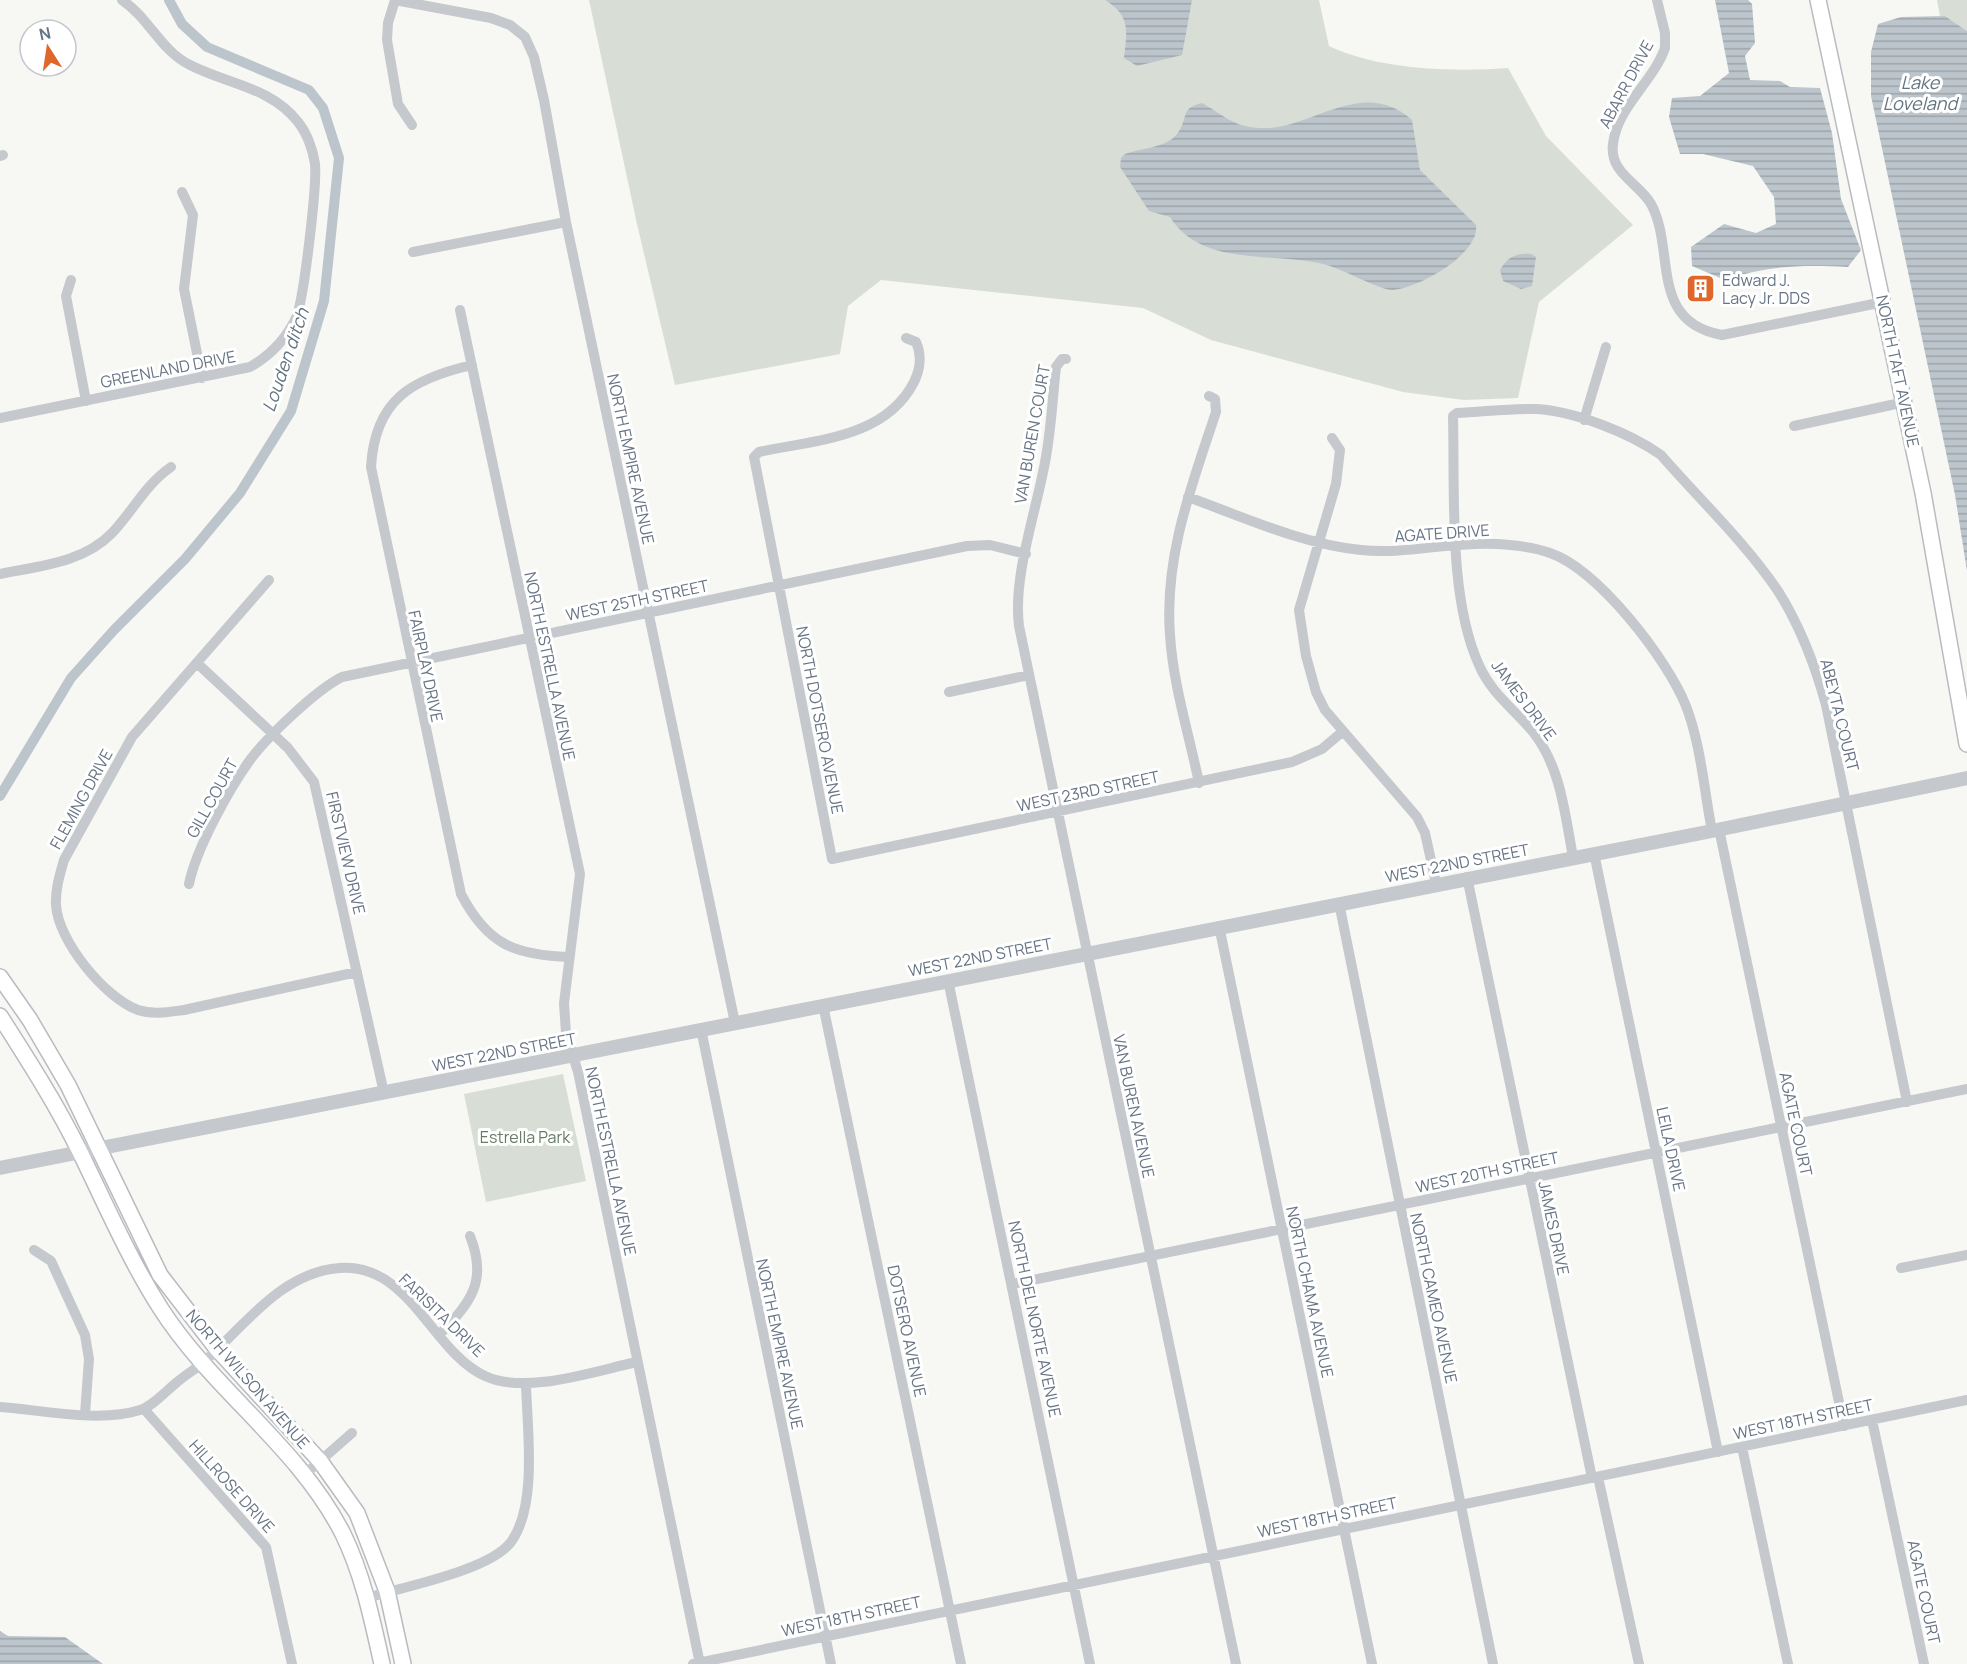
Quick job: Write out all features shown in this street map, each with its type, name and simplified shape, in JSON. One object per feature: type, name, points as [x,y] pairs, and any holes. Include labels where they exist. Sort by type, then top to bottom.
[{"type":"main road","name":"NORTH TAFT AVENUE","points":[[1818,0],[1905,402],[1967,744]]},
{"type":"main road","name":"NORTH WILSON AVENUE","points":[[0,978],[30,1020],[68,1085],[160,1275],[217,1349],[320,1461],[357,1513],[387,1591],[403,1664]]},
{"type":"main road","name":"NORTH WILSON AVENUE","points":[[0,1016],[80,1150],[139,1273],[163,1312],[203,1363],[304,1475],[342,1532],[357,1566],[367,1598],[382,1664]]},
{"type":"street","name":"GREENLAND DRIVE","points":[[0,418],[239,370],[259,363],[279,345],[297,315],[315,184],[313,153],[299,123],[280,103],[262,93],[190,65],[168,49],[143,18],[122,0]]},
{"type":"street","points":[[395,0],[388,23],[387,40],[398,104],[412,125]]},
{"type":"street","name":"NORTH EMPIRE AVENUE","points":[[395,0],[491,18],[510,25],[525,37],[534,57],[566,222],[735,1023]]},
{"type":"street","name":"ABARR DRIVE","points":[[1657,0],[1665,33],[1665,48],[1616,128],[1612,150],[1617,167],[1650,204],[1671,294],[1685,317],[1706,331],[1732,334],[1883,302]]},
{"type":"street","points":[[182,192],[193,215],[184,289],[202,378]]},
{"type":"street","points":[[413,252],[566,222]]},
{"type":"street","points":[[71,280],[66,296],[86,401]]},
{"type":"street","name":"NORTH ESTRELLA AVENUE","points":[[460,310],[580,874],[569,957],[564,1021],[577,1069],[697,1664]]},
{"type":"street","name":"NORTH DOTSERO AVENUE","points":[[832,859],[754,457],[759,452],[860,430],[886,415],[902,400],[916,379],[920,354],[916,342],[906,338]]},
{"type":"street","points":[[1584,420],[1606,347]]},
{"type":"street","name":"VAN BUREN COURT","points":[[1026,554],[1030,522],[1046,460],[1056,367],[1062,359],[1066,359]]},
{"type":"street","name":"FAIRPLAY DRIVE","points":[[472,365],[431,375],[409,387],[384,415],[372,451],[373,482],[455,877],[471,913],[492,937],[508,946],[537,956],[569,957]]},
{"type":"street","points":[[1199,783],[1174,666],[1169,625],[1169,592],[1174,547],[1216,412],[1215,399],[1209,396]]},
{"type":"street","points":[[1794,426],[1905,402]]},
{"type":"street","name":"ABEYTA COURT","points":[[1453,416],[1531,409],[1551,411],[1622,434],[1661,455],[1740,542],[1777,591],[1794,620],[1814,665],[1826,705],[1906,1102]]},
{"type":"street","name":"JAMES DRIVE","points":[[1453,416],[1457,545],[1464,617],[1473,651],[1492,687],[1534,733],[1548,757],[1561,797],[1573,857]]},
{"type":"street","points":[[1332,438],[1339,445],[1340,460],[1330,508],[1301,597],[1299,619],[1316,692],[1342,732],[1417,817],[1425,833],[1436,883]]},
{"type":"street","points":[[0,574],[71,559],[93,549],[116,528],[153,479],[171,467]]},
{"type":"street","name":"AGATE DRIVE","points":[[1188,497],[1273,528],[1341,548],[1385,551],[1498,544],[1551,553],[1584,572],[1635,627],[1661,660],[1686,705],[1715,830]]},
{"type":"street","name":"WEST 25TH STREET","points":[[275,735],[318,692],[342,677],[974,545],[997,546],[1026,554]]},
{"type":"street","name":"VAN BUREN AVENUE","points":[[1026,554],[1017,614],[1236,1664]]},
{"type":"street","name":"FLEMING DRIVE","points":[[269,580],[132,737],[64,860],[56,903],[60,920],[71,943],[92,974],[111,993],[139,1010],[155,1013],[184,1010],[357,972]]},
{"type":"street","name":"FIRSTVIEW DRIVE","points":[[198,664],[275,735],[306,768],[314,782],[384,1093]]},
{"type":"street","points":[[949,692],[1029,675]]},
{"type":"street","name":"WEST 23RD STREET","points":[[832,859],[1299,760],[1322,749],[1342,732]]},
{"type":"street","name":"GILL COURT","points":[[189,884],[192,868],[246,765],[275,735]]},
{"type":"street","name":"WEST 22ND STREET","points":[[0,1168],[80,1150],[572,1056],[1967,778]]},
{"type":"street","name":"AGATE COURT","points":[[1715,830],[1844,1426]]},
{"type":"street","name":"LEILA DRIVE","points":[[1594,853],[1718,1452]]},
{"type":"street","name":"JAMES DRIVE","points":[[1467,878],[1528,1179],[1639,1664]]},
{"type":"street","name":"NORTH CAMEO AVENUE","points":[[1339,903],[1493,1664]]},
{"type":"street","name":"NORTH CHAMA AVENUE","points":[[1219,926],[1372,1664]]},
{"type":"street","name":"NORTH DEL NORTE AVENUE","points":[[948,980],[1013,1284],[1090,1664]]},
{"type":"street","name":"DOTSERO AVENUE","points":[[823,1005],[961,1664]]},
{"type":"street","name":"NORTH EMPIRE AVENUE","points":[[701,1029],[831,1664]]},
{"type":"street","name":"WEST 20TH STREET","points":[[1013,1284],[1967,1089]]},
{"type":"street","points":[[440,1334],[463,1310],[475,1286],[478,1262],[470,1236]]},
{"type":"street","points":[[34,1250],[51,1261],[86,1335],[89,1359],[85,1414]]},
{"type":"street","points":[[1901,1268],[1967,1255]]},
{"type":"street","name":"FARISITA DRIVE","points":[[203,1363],[289,1285],[314,1273],[344,1268],[366,1272],[394,1287],[460,1358],[484,1376],[526,1384],[637,1362]]},
{"type":"street","points":[[0,1407],[117,1415],[144,1409],[203,1363]]},
{"type":"street","points":[[367,1598],[455,1573],[492,1557],[510,1543],[521,1522],[526,1493],[526,1384]]},
{"type":"street","name":"WEST 18TH STREET","points":[[697,1664],[1967,1400]]},
{"type":"street","name":"HILLROSE DRIVE","points":[[144,1409],[266,1547],[292,1664]]},
{"type":"street","name":"AGATE COURT","points":[[1872,1420],[1924,1664]]},
{"type":"street","points":[[304,1475],[352,1433]]},
{"type":"street","points":[[1742,1447],[1788,1664]]},
{"type":"green space","points":[[589,0],[1319,0],[1329,46],[1349,54],[1393,65],[1464,70],[1508,68],[1546,136],[1633,225],[1539,302],[1518,398],[1464,400],[1403,392],[1211,340],[1143,308],[881,280],[848,306],[840,354],[675,385],[637,224]]},
{"type":"green space","points":[[1937,0],[1967,0],[1967,31],[1945,16],[1940,16]]},
{"type":"green space","name":"Estrella Park","points":[[563,1074],[586,1181],[486,1202],[464,1094]]},
{"type":"water","points":[[1105,0],[1192,0],[1182,55],[1137,66],[1124,58],[1126,32],[1123,18]]},
{"type":"water","points":[[1715,0],[1748,0],[1752,4],[1755,43],[1745,56],[1750,80],[1780,81],[1790,87],[1820,88],[1832,133],[1841,199],[1861,250],[1848,267],[1786,267],[1756,271],[1725,280],[1692,266],[1691,247],[1724,224],[1756,233],[1776,224],[1774,197],[1753,166],[1703,154],[1680,154],[1669,117],[1672,98],[1700,96],[1729,73]]},
{"type":"water","name":"Lake Loveland","points":[[1945,16],[1967,31],[1967,571],[1955,495],[1871,96],[1871,52],[1878,24],[1901,17]]},
{"type":"water","points":[[1202,103],[1236,123],[1261,128],[1280,127],[1355,104],[1374,103],[1393,108],[1412,120],[1420,170],[1476,225],[1475,236],[1468,247],[1446,268],[1418,283],[1393,290],[1330,266],[1310,261],[1222,252],[1202,245],[1184,234],[1170,217],[1149,211],[1120,167],[1121,158],[1125,154],[1160,145],[1172,139],[1181,129],[1187,111]]},
{"type":"water","points":[[1531,254],[1536,257],[1532,286],[1521,289],[1503,281],[1500,270],[1506,262],[1516,255]]},
{"type":"water","points":[[0,1631],[8,1636],[65,1637],[103,1664],[0,1664]]},
{"type":"waterway","name":"Louden ditch","points":[[0,796],[71,678],[114,630],[185,559],[240,493],[291,411],[324,301],[339,158],[323,108],[309,90],[207,47],[182,24],[169,0]]},
{"type":"place","name":"Edward J. Lacy Jr. DDS","points":[[1701,289]]}]
